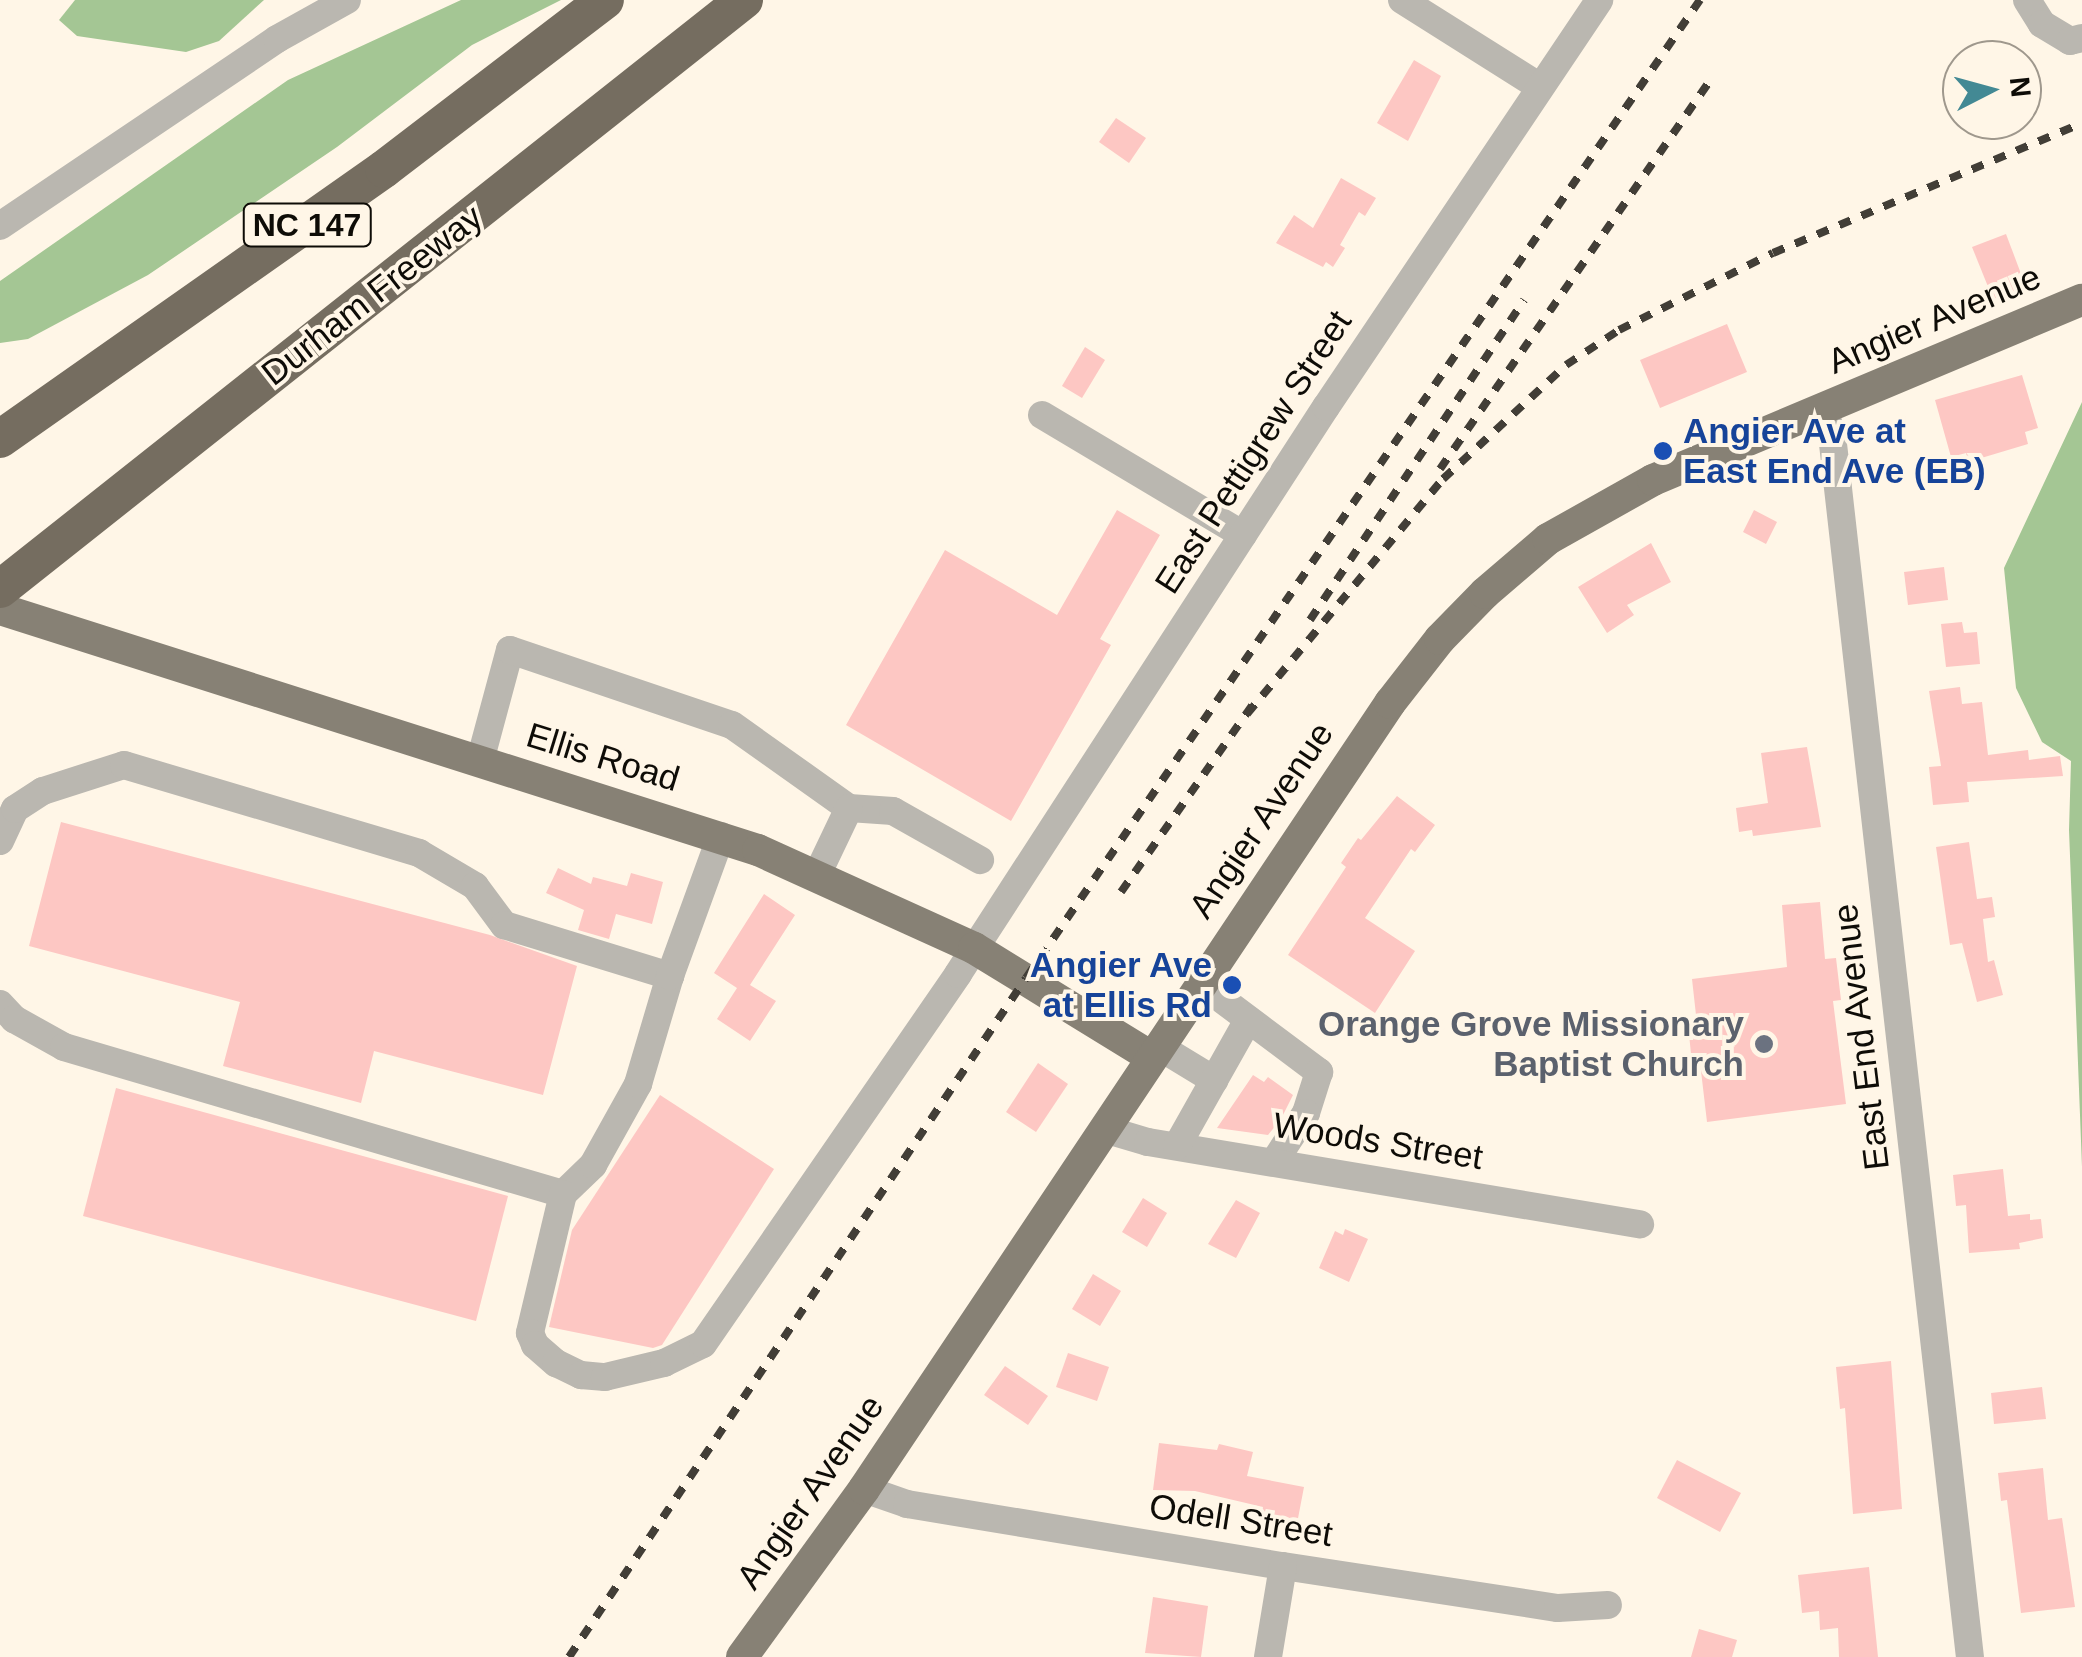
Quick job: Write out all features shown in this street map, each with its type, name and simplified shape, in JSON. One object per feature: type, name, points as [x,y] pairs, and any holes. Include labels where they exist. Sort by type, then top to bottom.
[{"type":"highway","name":"NC 147","points":[[0,439],[368,180],[605,0]]},
{"type":"highway","name":"Durham Freeway","points":[[0,589],[744,0]]},
{"type":"main road","name":"Angier Avenue","points":[[742,1657],[864,1489],[1200,983],[1390,703],[1440,639],[1507,573],[1589,512],[1654,480],[2082,300]]},
{"type":"main road","name":"Ellis Road","points":[[0,609],[721,836],[974,948],[1154,1051]]},
{"type":"street","points":[[0,226],[277,39],[347,0]]},
{"type":"street","points":[[1402,0],[1540,88]]},
{"type":"street","name":"East Pettigrew Street","points":[[563,1194],[530,1333],[534,1345],[556,1363],[580,1375],[605,1377],[664,1363],[703,1344],[974,948],[1599,0]]},
{"type":"street","points":[[2027,0],[2042,24],[2070,41],[2082,38]]},
{"type":"street","name":"East End Avenue","points":[[1824,408],[1832,436],[1970,1657]]},
{"type":"street","points":[[1042,415],[1243,535]]},
{"type":"street","points":[[480,761],[510,650],[732,725],[818,790],[849,808],[893,810],[980,860]]},
{"type":"street","points":[[0,841],[15,809],[43,791],[124,764],[419,853],[475,886],[504,925],[670,976]]},
{"type":"street","points":[[816,875],[849,808]]},
{"type":"street","points":[[0,1004],[14,1019],[64,1047],[563,1194],[593,1166],[638,1084],[670,976],[721,836]]},
{"type":"street","points":[[1200,983],[1318,1072],[1306,1113],[1274,1162]]},
{"type":"street","points":[[1177,1146],[1248,1020]]},
{"type":"street","points":[[1154,1051],[1214,1080]]},
{"type":"street","name":"Woods Street","points":[[1104,1130],[1177,1146],[1640,1224]]},
{"type":"street","name":"Odell Street","points":[[864,1489],[906,1504],[1283,1566],[1558,1608],[1608,1605]]},
{"type":"street","points":[[1268,1657],[1283,1566]]},
{"type":"green space","points":[[75,0],[264,0],[219,41],[186,52],[77,36],[59,20]]},
{"type":"green space","points":[[461,0],[561,0],[472,45],[337,147],[148,275],[28,339],[0,343],[0,281],[288,80]]},
{"type":"green space","points":[[2082,402],[2082,1167],[2069,830],[2071,761],[2042,742],[2016,688],[2004,568]]},
{"type":"building","points":[[1414,60],[1441,76],[1408,141],[1377,123]]},
{"type":"building","points":[[1116,118],[1146,138],[1129,163],[1099,142]]},
{"type":"building","points":[[1341,178],[1376,198],[1365,216],[1359,212],[1340,245],[1345,248],[1333,267],[1326,262],[1323,267],[1276,243],[1294,215],[1313,228]]},
{"type":"building","points":[[2006,234],[2026,287],[1993,299],[1972,247]]},
{"type":"building","points":[[1727,324],[1747,372],[1660,408],[1640,360]]},
{"type":"building","points":[[1085,347],[1105,360],[1082,398],[1062,386]]},
{"type":"building","points":[[2022,375],[2038,428],[2025,432],[2028,444],[1968,462],[1966,453],[1951,457],[1935,400]]},
{"type":"building","points":[[1117,510],[1160,535],[1100,639],[1111,645],[1011,821],[846,725],[945,550],[1057,615]]},
{"type":"building","points":[[1754,510],[1777,522],[1766,544],[1743,532]]},
{"type":"building","points":[[1651,543],[1671,582],[1627,605],[1634,615],[1607,633],[1578,587]]},
{"type":"building","points":[[1944,567],[1948,600],[1908,605],[1904,572]]},
{"type":"building","points":[[1962,622],[1964,633],[1977,632],[1980,664],[1946,667],[1941,624]]},
{"type":"building","points":[[1960,687],[1962,704],[1982,702],[1988,755],[2028,750],[2029,760],[2060,756],[2063,776],[1967,782],[1969,802],[1933,805],[1929,767],[1941,766],[1929,691]]},
{"type":"building","points":[[1807,747],[1821,827],[1753,836],[1752,830],[1739,832],[1736,808],[1768,803],[1761,753]]},
{"type":"building","points":[[1397,796],[1435,825],[1415,852],[1411,849],[1365,918],[1415,951],[1375,1013],[1288,955],[1346,867],[1341,863],[1358,838],[1361,840]]},
{"type":"building","points":[[61,822],[490,935],[577,966],[543,1095],[374,1051],[361,1103],[223,1066],[240,1002],[29,946]]},
{"type":"building","points":[[1969,842],[1977,899],[1992,897],[1995,917],[1983,919],[1988,962],[1994,960],[2003,995],[1977,1002],[1962,943],[1950,945],[1936,847]]},
{"type":"building","points":[[558,868],[591,884],[593,877],[627,886],[631,873],[663,882],[652,924],[616,914],[609,939],[578,930],[584,910],[546,893]]},
{"type":"building","points":[[764,894],[795,915],[750,985],[776,1001],[750,1041],[717,1019],[737,988],[714,973]]},
{"type":"building","name":"Orange Grove Missionary Baptist Church","points":[[1820,902],[1825,959],[1836,958],[1841,1000],[1833,1001],[1846,1104],[1707,1122],[1699,1054],[1691,1054],[1689,1034],[1698,1033],[1692,979],[1787,967],[1782,905]]},
{"type":"building","points":[[1038,1063],[1068,1084],[1036,1132],[1006,1112]]},
{"type":"building","points":[[1253,1075],[1264,1082],[1268,1077],[1293,1095],[1281,1119],[1268,1135],[1217,1128]]},
{"type":"building","points":[[116,1088],[508,1196],[476,1321],[83,1216]]},
{"type":"building","points":[[660,1095],[774,1169],[662,1345],[653,1348],[549,1327],[572,1230]]},
{"type":"building","points":[[2003,1169],[2008,1216],[2030,1214],[2030,1220],[2041,1219],[2043,1238],[2019,1243],[2020,1249],[1969,1253],[1966,1205],[1956,1206],[1953,1175]]},
{"type":"building","points":[[1143,1198],[1167,1213],[1147,1247],[1122,1232]]},
{"type":"building","points":[[1236,1200],[1260,1213],[1236,1258],[1208,1244]]},
{"type":"building","points":[[1345,1229],[1368,1239],[1349,1282],[1319,1268],[1335,1231],[1343,1235]]},
{"type":"building","points":[[1093,1274],[1121,1291],[1100,1326],[1072,1309]]},
{"type":"building","points":[[1068,1353],[1109,1367],[1097,1401],[1056,1387]]},
{"type":"building","points":[[1891,1361],[1902,1509],[1853,1514],[1845,1408],[1840,1409],[1836,1367]]},
{"type":"building","points":[[1005,1366],[1048,1396],[1028,1425],[984,1395]]},
{"type":"building","points":[[2042,1387],[2046,1419],[1994,1424],[1991,1393]]},
{"type":"building","points":[[1159,1443],[1217,1450],[1219,1444],[1253,1452],[1247,1476],[1304,1487],[1295,1534],[1259,1527],[1263,1507],[1195,1491],[1153,1490]]},
{"type":"building","points":[[1677,1460],[1741,1493],[1720,1532],[1657,1498]]},
{"type":"building","points":[[2043,1468],[2048,1520],[2062,1518],[2075,1607],[2021,1613],[2007,1500],[2001,1501],[1998,1473]]},
{"type":"building","points":[[1869,1567],[1878,1657],[1839,1657],[1838,1628],[1820,1630],[1819,1611],[1802,1613],[1798,1575]]},
{"type":"building","points":[[1153,1597],[1208,1606],[1201,1657],[1145,1653]]},
{"type":"building","points":[[1699,1629],[1737,1640],[1732,1657],[1691,1657]]},
{"type":"railway","points":[[569,1657],[1026,978],[1700,0]]},
{"type":"railway","points":[[1440,469],[1710,81]]},
{"type":"railway","points":[[1247,714],[1443,479],[1566,365],[1619,330],[1773,253],[2082,123]]},
{"type":"railway","points":[[1310,620],[1524,300]]},
{"type":"railway","points":[[1121,892],[1254,703]]},
{"type":"place","name":"Angier Ave at East End Ave (EB)","points":[[1663,451]]},
{"type":"place","name":"Angier Ave at Ellis Rd","points":[[1232,985]]},
{"type":"place","name":"Orange Grove Missionary Baptist Church","points":[[1764,1044]]}]
